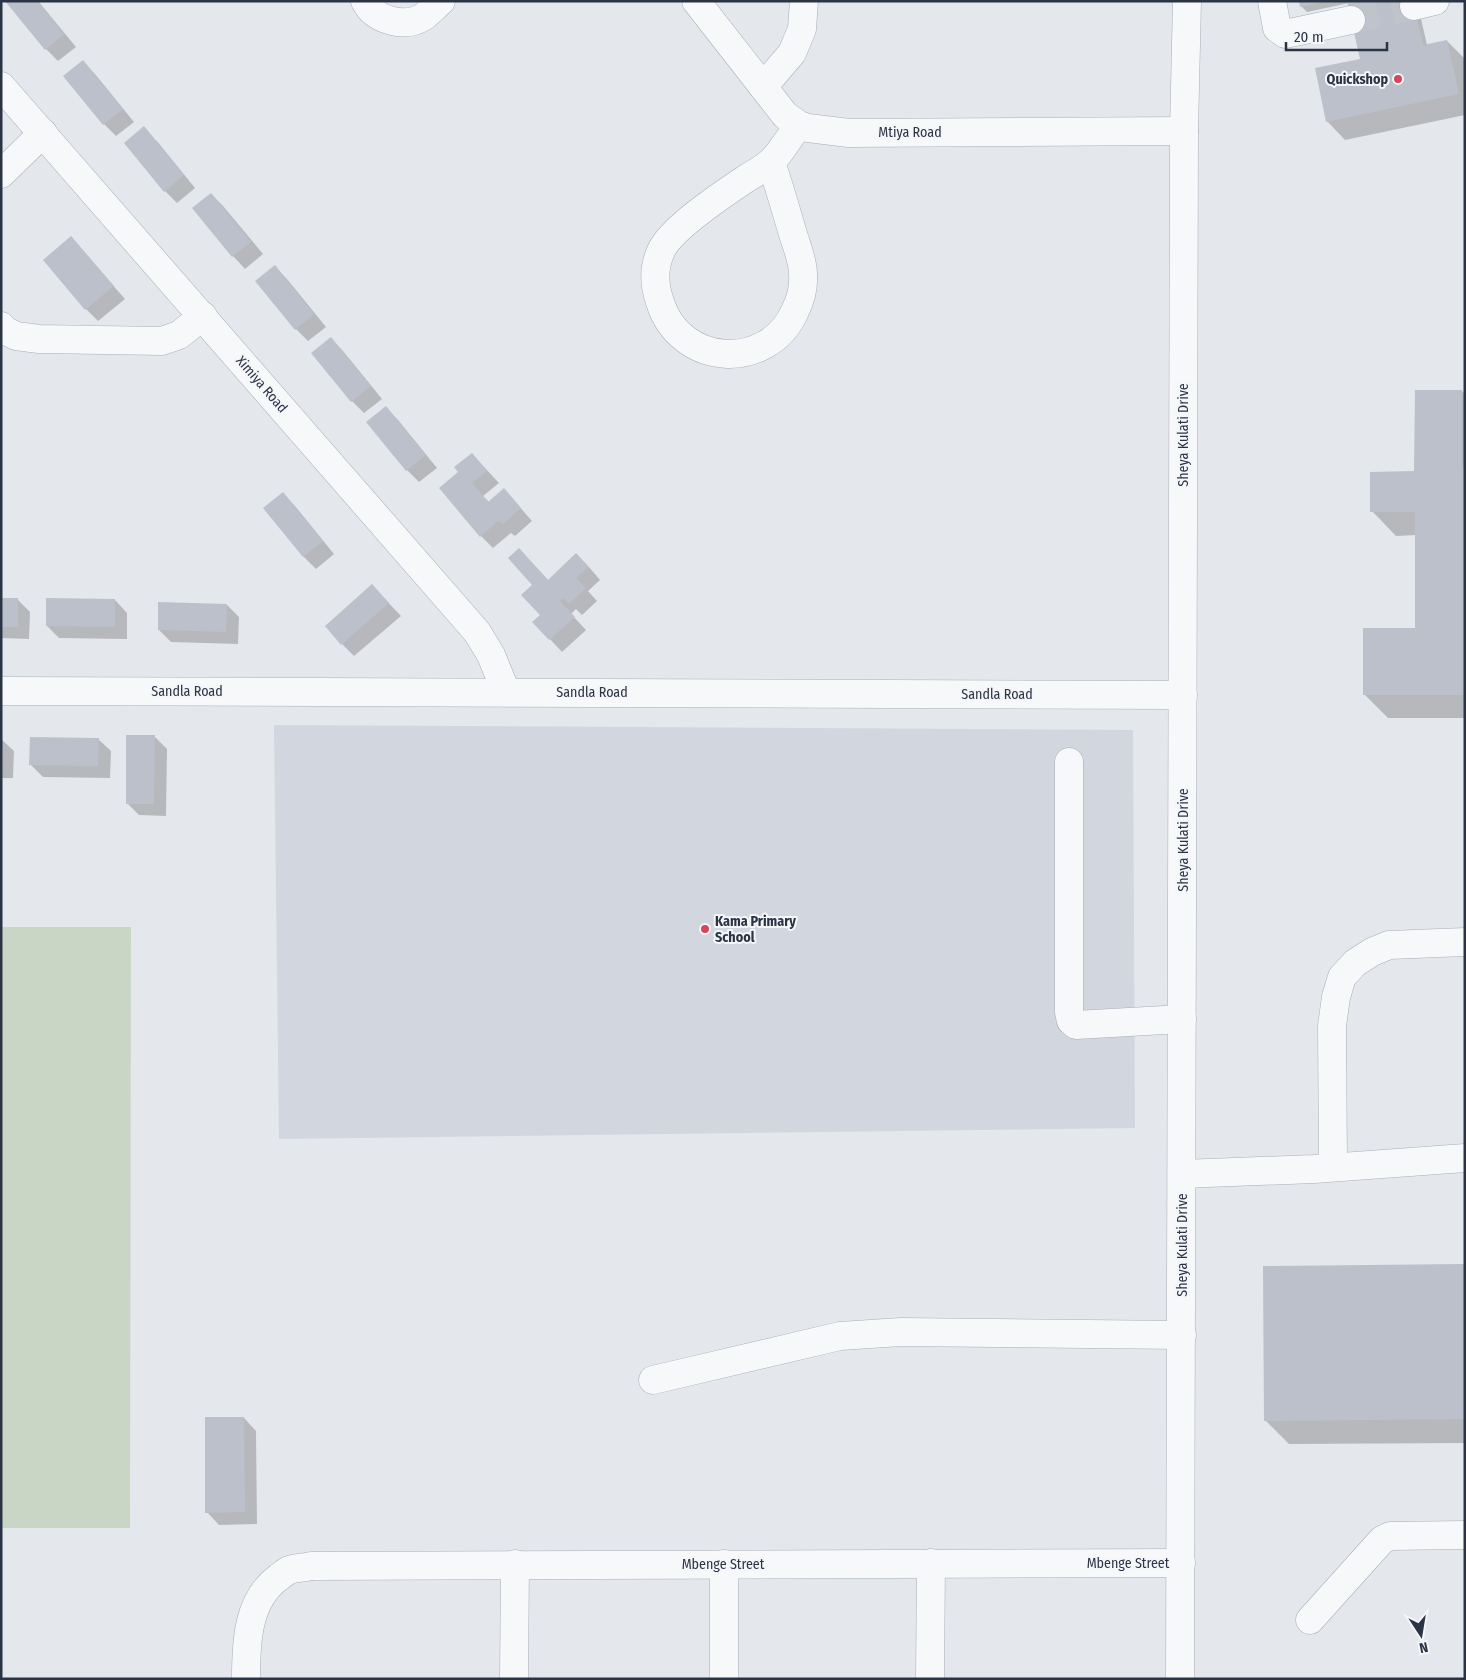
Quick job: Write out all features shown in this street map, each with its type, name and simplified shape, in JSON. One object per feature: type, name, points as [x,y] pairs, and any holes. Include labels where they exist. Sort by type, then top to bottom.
[{"type":"street","points":[[365,1],[376,14],[388,21],[411,22],[423,17],[441,1]]},
{"type":"street","points":[[696,1],[786,115],[799,125],[771,162],[726,192],[674,233],[665,242],[660,251],[655,276],[661,308],[671,326],[684,340],[697,347],[717,353],[741,353],[758,349],[779,336],[790,322],[802,297],[803,274],[798,249],[771,162]]},
{"type":"street","points":[[763,87],[792,53],[802,29],[804,1]]},
{"type":"street","name":"Sheya Kulati Drive","points":[[1180,1679],[1184,131],[1187,1]]},
{"type":"street","points":[[1272,1],[1277,28],[1285,34],[1351,20]]},
{"type":"street","name":"Ximiya Road","points":[[1,86],[477,632],[491,655],[506,692]]},
{"type":"street","name":"Mtiya Road","points":[[799,125],[808,128],[849,132],[1184,131]]},
{"type":"street","points":[[1,174],[43,134]]},
{"type":"street","points":[[1,326],[16,336],[39,339],[162,341],[179,335],[203,316]]},
{"type":"street","name":"Sandla Road","points":[[1,691],[1183,695]]},
{"type":"street","points":[[1069,762],[1069,1012],[1071,1021],[1076,1025],[1182,1018]]},
{"type":"street","points":[[1334,1167],[1332,1026],[1336,997],[1342,977],[1355,963],[1372,952],[1389,945],[1465,942]]},
{"type":"street","points":[[1182,1174],[1334,1167],[1465,1158]]},
{"type":"street","points":[[653,1380],[840,1336],[901,1332],[1182,1335]]},
{"type":"street","points":[[1310,1620],[1382,1540],[1390,1536],[1465,1534]]},
{"type":"street","points":[[930,1679],[931,1563]]},
{"type":"street","name":"Mbenge Street","points":[[246,1679],[246,1655],[251,1619],[259,1600],[270,1584],[288,1571],[311,1566],[1181,1563]]},
{"type":"street","points":[[514,1679],[515,1564]]},
{"type":"street","points":[[724,1564],[724,1679]]},
{"type":"shaded area","name":"Kama Primary School","points":[[274,725],[1133,730],[1135,1128],[279,1139]]},
{"type":"green space","points":[[1,927],[131,927],[130,1528],[1,1528]]},
{"type":"building","points":[[5,1],[38,1],[64,34],[45,50]]},
{"type":"building","points":[[1299,1],[1323,1],[1323,2],[1300,7]]},
{"type":"building","points":[[1347,1],[1413,1],[1423,45],[1447,40],[1459,94],[1326,122],[1315,68],[1360,59]]},
{"type":"building","points":[[83,60],[123,109],[103,125],[63,76]]},
{"type":"building","points":[[144,126],[184,175],[164,192],[124,143]]},
{"type":"building","points":[[211,193],[251,242],[232,257],[192,208]]},
{"type":"building","points":[[71,236],[114,286],[85,310],[43,260]]},
{"type":"building","points":[[275,265],[314,314],[295,330],[255,281]]},
{"type":"building","points":[[331,337],[371,386],[351,402],[311,353]]},
{"type":"building","points":[[1415,390],[1462,390],[1462,468],[1465,468],[1465,695],[1363,695],[1363,628],[1415,628],[1415,512],[1370,512],[1370,472],[1414,471]]},
{"type":"building","points":[[386,406],[426,455],[406,471],[366,422]]},
{"type":"building","points":[[472,453],[487,471],[472,483],[488,502],[504,488],[521,508],[503,524],[498,521],[480,537],[439,488],[458,472],[454,467]]},
{"type":"building","points":[[283,492],[323,541],[303,557],[263,508]]},
{"type":"building","points":[[519,548],[548,580],[576,553],[589,567],[576,578],[586,588],[569,604],[563,598],[560,601],[575,617],[549,640],[532,622],[540,615],[521,595],[532,585],[508,558]]},
{"type":"building","points":[[372,584],[389,603],[341,645],[325,626]]},
{"type":"building","points":[[1,598],[18,598],[18,627],[1,627]]},
{"type":"building","points":[[46,598],[115,599],[115,627],[46,626]]},
{"type":"building","points":[[158,602],[227,604],[226,632],[158,630]]},
{"type":"building","points":[[126,735],[155,735],[154,804],[126,804]]},
{"type":"building","points":[[30,737],[99,738],[98,766],[29,765]]},
{"type":"building","points":[[1465,1264],[1465,1419],[1264,1421],[1263,1266]]},
{"type":"building","points":[[205,1417],[244,1417],[245,1512],[205,1513]]},
{"type":"tunnel","points":[[1351,20],[1414,6]]},
{"type":"place","name":"Quickshop","points":[[1398,79]]},
{"type":"place","name":"Kama Primary School","points":[[705,929]]}]
